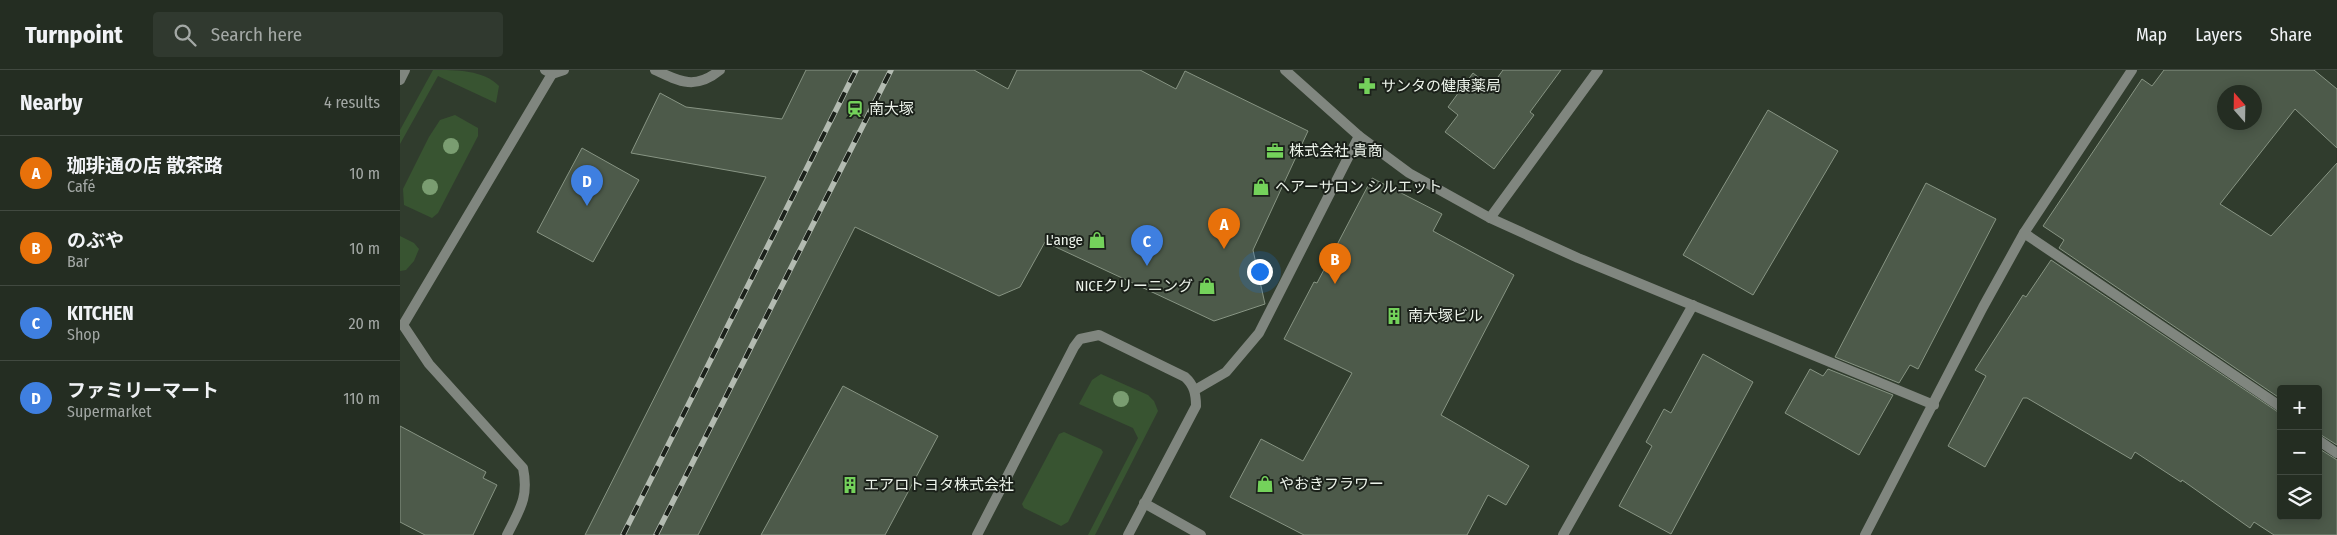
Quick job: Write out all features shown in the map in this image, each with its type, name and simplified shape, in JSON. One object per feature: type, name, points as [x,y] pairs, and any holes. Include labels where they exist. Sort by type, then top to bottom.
[{"type":"street","points":[[400,80],[405,70]]},
{"type":"street","points":[[507,535],[524,502],[527,484],[523,468],[429,364],[401,323],[548,72],[564,70]]},
{"type":"street","points":[[655,70],[683,83],[690,83],[715,74],[720,70]]},
{"type":"street","points":[[1285,70],[1359,136],[1409,172],[1490,218],[1578,258],[1934,405]]},
{"type":"street","points":[[1490,218],[1598,70]]},
{"type":"street","points":[[1865,535],[1934,405],[1983,307],[2024,233],[2132,70]]},
{"type":"street","points":[[1195,390],[1226,372],[1259,333],[1359,136]]},
{"type":"street","points":[[2024,233],[2277,404]]},
{"type":"street","points":[[1563,535],[1693,305]]},
{"type":"street","points":[[977,535],[1080,339],[1099,335],[1185,377],[1195,390],[1196,406],[1128,535]]},
{"type":"street","points":[[2322,443],[2337,453]]},
{"type":"street","points":[[1144,503],[1201,535]]},
{"type":"green space","points":[[433,70],[469,72],[486,77],[499,86],[496,103],[438,76],[400,144],[400,130]]},
{"type":"green space","points":[[455,115],[478,128],[478,136],[438,213],[432,218],[404,205],[403,189],[429,137],[440,120]]},
{"type":"green space","points":[[400,236],[414,243],[419,249],[414,261],[406,270],[400,271]]},
{"type":"green space","points":[[1101,374],[1148,395],[1154,401],[1158,411],[1095,535],[1088,535],[1138,438],[1133,428],[1079,404],[1092,380]]},
{"type":"green space","points":[[1064,432],[1101,449],[1103,452],[1068,522],[1061,526],[1024,508],[1022,504],[1059,434]]},
{"type":"building","points":[[806,70],[974,70],[1008,89],[1017,70],[1140,70],[1176,89],[1185,71],[1308,131],[1253,250],[1265,304],[1214,321],[1045,242],[1020,287],[999,296],[855,227],[698,535],[585,535],[766,177],[631,153],[660,93],[686,107],[782,119]]},
{"type":"building","points":[[1503,70],[1561,70],[1530,112],[1534,115],[1494,169],[1445,132],[1458,115],[1448,107],[1473,73],[1483,81],[1485,78],[1493,84]]},
{"type":"building","points":[[2164,70],[2314,70],[2337,89],[2337,148],[2295,109],[2220,204],[2271,236],[2337,163],[2337,445],[2322,436],[2322,385],[2277,385],[2277,396],[2059,248],[2064,240],[2043,226],[2142,79],[2152,86]]},
{"type":"building","points":[[1768,110],[1838,151],[1753,295],[1683,255]]},
{"type":"building","points":[[582,148],[639,180],[593,262],[537,232]]},
{"type":"building","points":[[1372,178],[1442,214],[1433,231],[1514,275],[1441,415],[1529,466],[1506,505],[1488,495],[1467,535],[1304,535],[1230,497],[1261,439],[1303,461],[1352,373],[1284,339],[1314,282],[1317,283]]},
{"type":"building","points":[[1926,183],[1996,219],[1918,369],[1910,365],[1899,383],[1835,357]]},
{"type":"building","points":[[2051,260],[2277,411],[2277,520],[2322,520],[2322,451],[2337,460],[2337,535],[2274,535],[2254,522],[2250,528],[2182,480],[2181,482],[2135,452],[2131,459],[2027,398],[2023,398],[1985,467],[1948,446],[1986,376],[1975,370],[2023,295],[2026,297]]},
{"type":"building","points":[[1703,354],[1753,382],[1671,534],[1619,506],[1652,446],[1646,442],[1664,409],[1671,413]]},
{"type":"building","points":[[1810,369],[1823,376],[1828,369],[1893,395],[1859,455],[1785,413]]},
{"type":"building","name":"エアロトヨタ株式会社","points":[[843,386],[938,436],[885,535],[761,535]]},
{"type":"building","points":[[400,426],[486,472],[483,478],[497,485],[473,535],[425,535],[400,522]]},
{"type":"railway","points":[[623,535],[856,70]]},
{"type":"railway","points":[[656,535],[891,70]]},
{"type":"place","name":"サンタの健康薬局","points":[[1367,86]]},
{"type":"place","name":"南大塚","points":[[855,109]]},
{"type":"place","name":"株式会社 貴商","points":[[1275,151]]},
{"type":"place","name":"ヘアーサロン シルエット","points":[[1261,187]]},
{"type":"place","name":"ファミリーマート","points":[[587,206]]},
{"type":"place","name":"L'ange","points":[[1097,240]]},
{"type":"place","name":"珈琲通の店 散茶路","points":[[1224,249]]},
{"type":"place","name":"KITCHEN","points":[[1147,266]]},
{"type":"place","name":"のぶや","points":[[1335,284]]},
{"type":"place","name":"NICEクリーニング","points":[[1207,286]]},
{"type":"place","name":"南大塚ビル","points":[[1394,316]]},
{"type":"place","name":"やおきフラワー","points":[[1265,484]]},
{"type":"place","name":"エアロトヨタ株式会社","points":[[850,485]]}]
